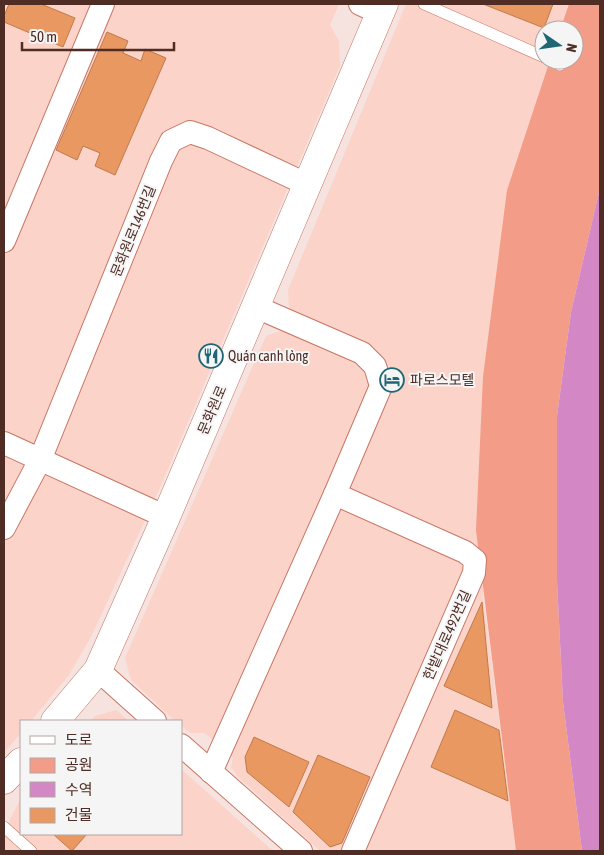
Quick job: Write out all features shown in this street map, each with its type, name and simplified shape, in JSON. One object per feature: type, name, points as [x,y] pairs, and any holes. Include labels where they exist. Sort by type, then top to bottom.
[{"type":"street","points":[[4,241],[103,4]]},
{"type":"street","name":"문화원로","points":[[56,720],[98,670],[256,306],[375,7]]},
{"type":"street","name":"문화원로146번길","points":[[4,528],[40,460],[171,141],[190,132],[306,184]]},
{"type":"street","points":[[211,772],[335,494],[380,386],[375,366],[362,353],[256,306]]},
{"type":"street","points":[[4,443],[166,516]]},
{"type":"street","name":"한밭대로492번길","points":[[335,494],[465,552],[475,560],[474,574],[353,851]]},
{"type":"street","points":[[98,670],[154,720]]},
{"type":"street","points":[[182,746],[301,851]]},
{"type":"street","points":[[4,780],[20,763]]},
{"type":"lane","points":[[424,4],[534,53]]},
{"type":"lane","points":[[4,827],[31,851]]},
{"type":"shaded area","points":[[4,4],[339,4],[330,25],[339,41],[340,66],[159,490],[91,637],[69,675],[32,720],[20,720],[20,734],[4,753]]},
{"type":"shaded area","points":[[406,4],[569,4],[563,20],[534,20],[534,70],[547,70],[507,190],[483,595],[516,851],[320,851],[237,776],[231,767],[233,758],[205,733],[191,733],[182,727],[182,720],[174,720],[131,680],[125,658],[266,336],[280,331],[289,308],[288,290]]},
{"type":"shaded area","points":[[116,710],[128,720],[92,720],[95,716]]},
{"type":"shaded area","points":[[182,770],[273,851],[4,851],[4,831],[20,800],[20,835],[182,835]]},
{"type":"green space","points":[[569,4],[600,4],[600,188],[571,312],[557,416],[557,581],[563,702],[582,851],[516,851],[476,530],[483,377],[507,190],[547,70],[584,70],[584,20],[563,20]]},
{"type":"water","points":[[600,188],[600,851],[582,851],[563,702],[557,581],[557,416],[571,312]]},
{"type":"building","points":[[9,4],[41,4],[75,18],[63,47],[4,22],[4,16]]},
{"type":"building","points":[[483,4],[553,4],[547,20],[534,20],[534,24]]},
{"type":"building","points":[[107,32],[128,41],[123,53],[141,61],[145,49],[166,58],[115,175],[95,166],[100,153],[83,146],[77,160],[56,150]]},
{"type":"building","points":[[482,602],[492,708],[444,686]]},
{"type":"building","points":[[455,710],[499,730],[508,801],[431,767]]},
{"type":"building","points":[[254,737],[309,762],[289,807],[247,772],[245,757]]},
{"type":"building","points":[[318,755],[370,777],[342,843],[330,847],[293,812]]},
{"type":"building","points":[[54,835],[86,835],[72,851]]},
{"type":"place","name":"Quán canh lòng","points":[[211,356]]},
{"type":"place","name":"파로스모텔","points":[[392,380]]}]
